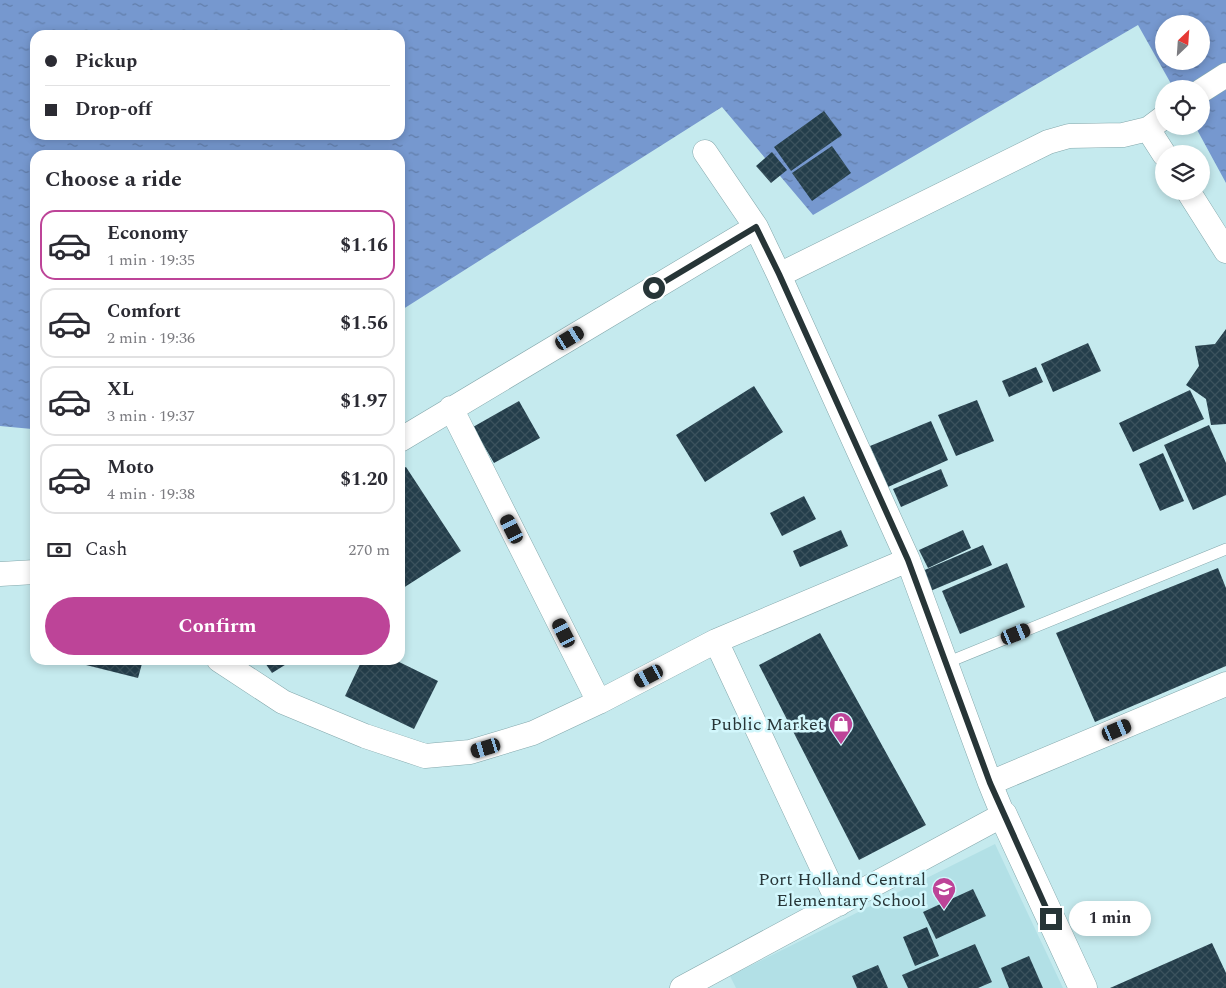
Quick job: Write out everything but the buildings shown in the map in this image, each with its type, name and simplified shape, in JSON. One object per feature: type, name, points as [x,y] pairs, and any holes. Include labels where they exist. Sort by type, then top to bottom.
[{"type":"street","points":[[1210,86],[1226,76]]},
{"type":"street","points":[[779,274],[1048,142],[1069,136],[1123,135],[1155,123]]},
{"type":"street","points":[[705,152],[756,227],[779,274],[908,560],[1003,815],[1083,988]]},
{"type":"street","points":[[1194,200],[1226,251]]},
{"type":"street","points":[[405,437],[756,227]]},
{"type":"street","points":[[451,408],[599,702]]},
{"type":"street","points":[[227,665],[283,702],[365,736],[426,756],[470,752],[524,736],[599,702],[716,641],[908,560]]},
{"type":"street","points":[[0,574],[30,572]]},
{"type":"street","points":[[716,641],[839,904]]},
{"type":"street","points":[[990,783],[1226,684]]},
{"type":"street","points":[[683,988],[1003,815]]},
{"type":"lane","points":[[946,663],[1226,549]]},
{"type":"shaded area","name":"Port Holland Central Elementary School","points":[[995,844],[1063,988],[736,988],[730,976]]},
{"type":"water","points":[[0,0],[1226,0],[1226,183],[1210,154],[1210,145],[1205,145],[1200,135],[1210,135],[1210,80],[1169,80],[1163,70],[1210,70],[1210,15],[1155,15],[1155,55],[1138,25],[813,215],[722,107],[405,308],[405,150],[30,150],[30,429],[0,426]]},
{"type":"place","name":"Public Market","points":[[841,745]]},
{"type":"place","name":"Port Holland Central Elementary School","points":[[944,910]]},
{"type":"route","points":[[654,288],[756,227],[908,560],[990,783],[1051,919]]}]
